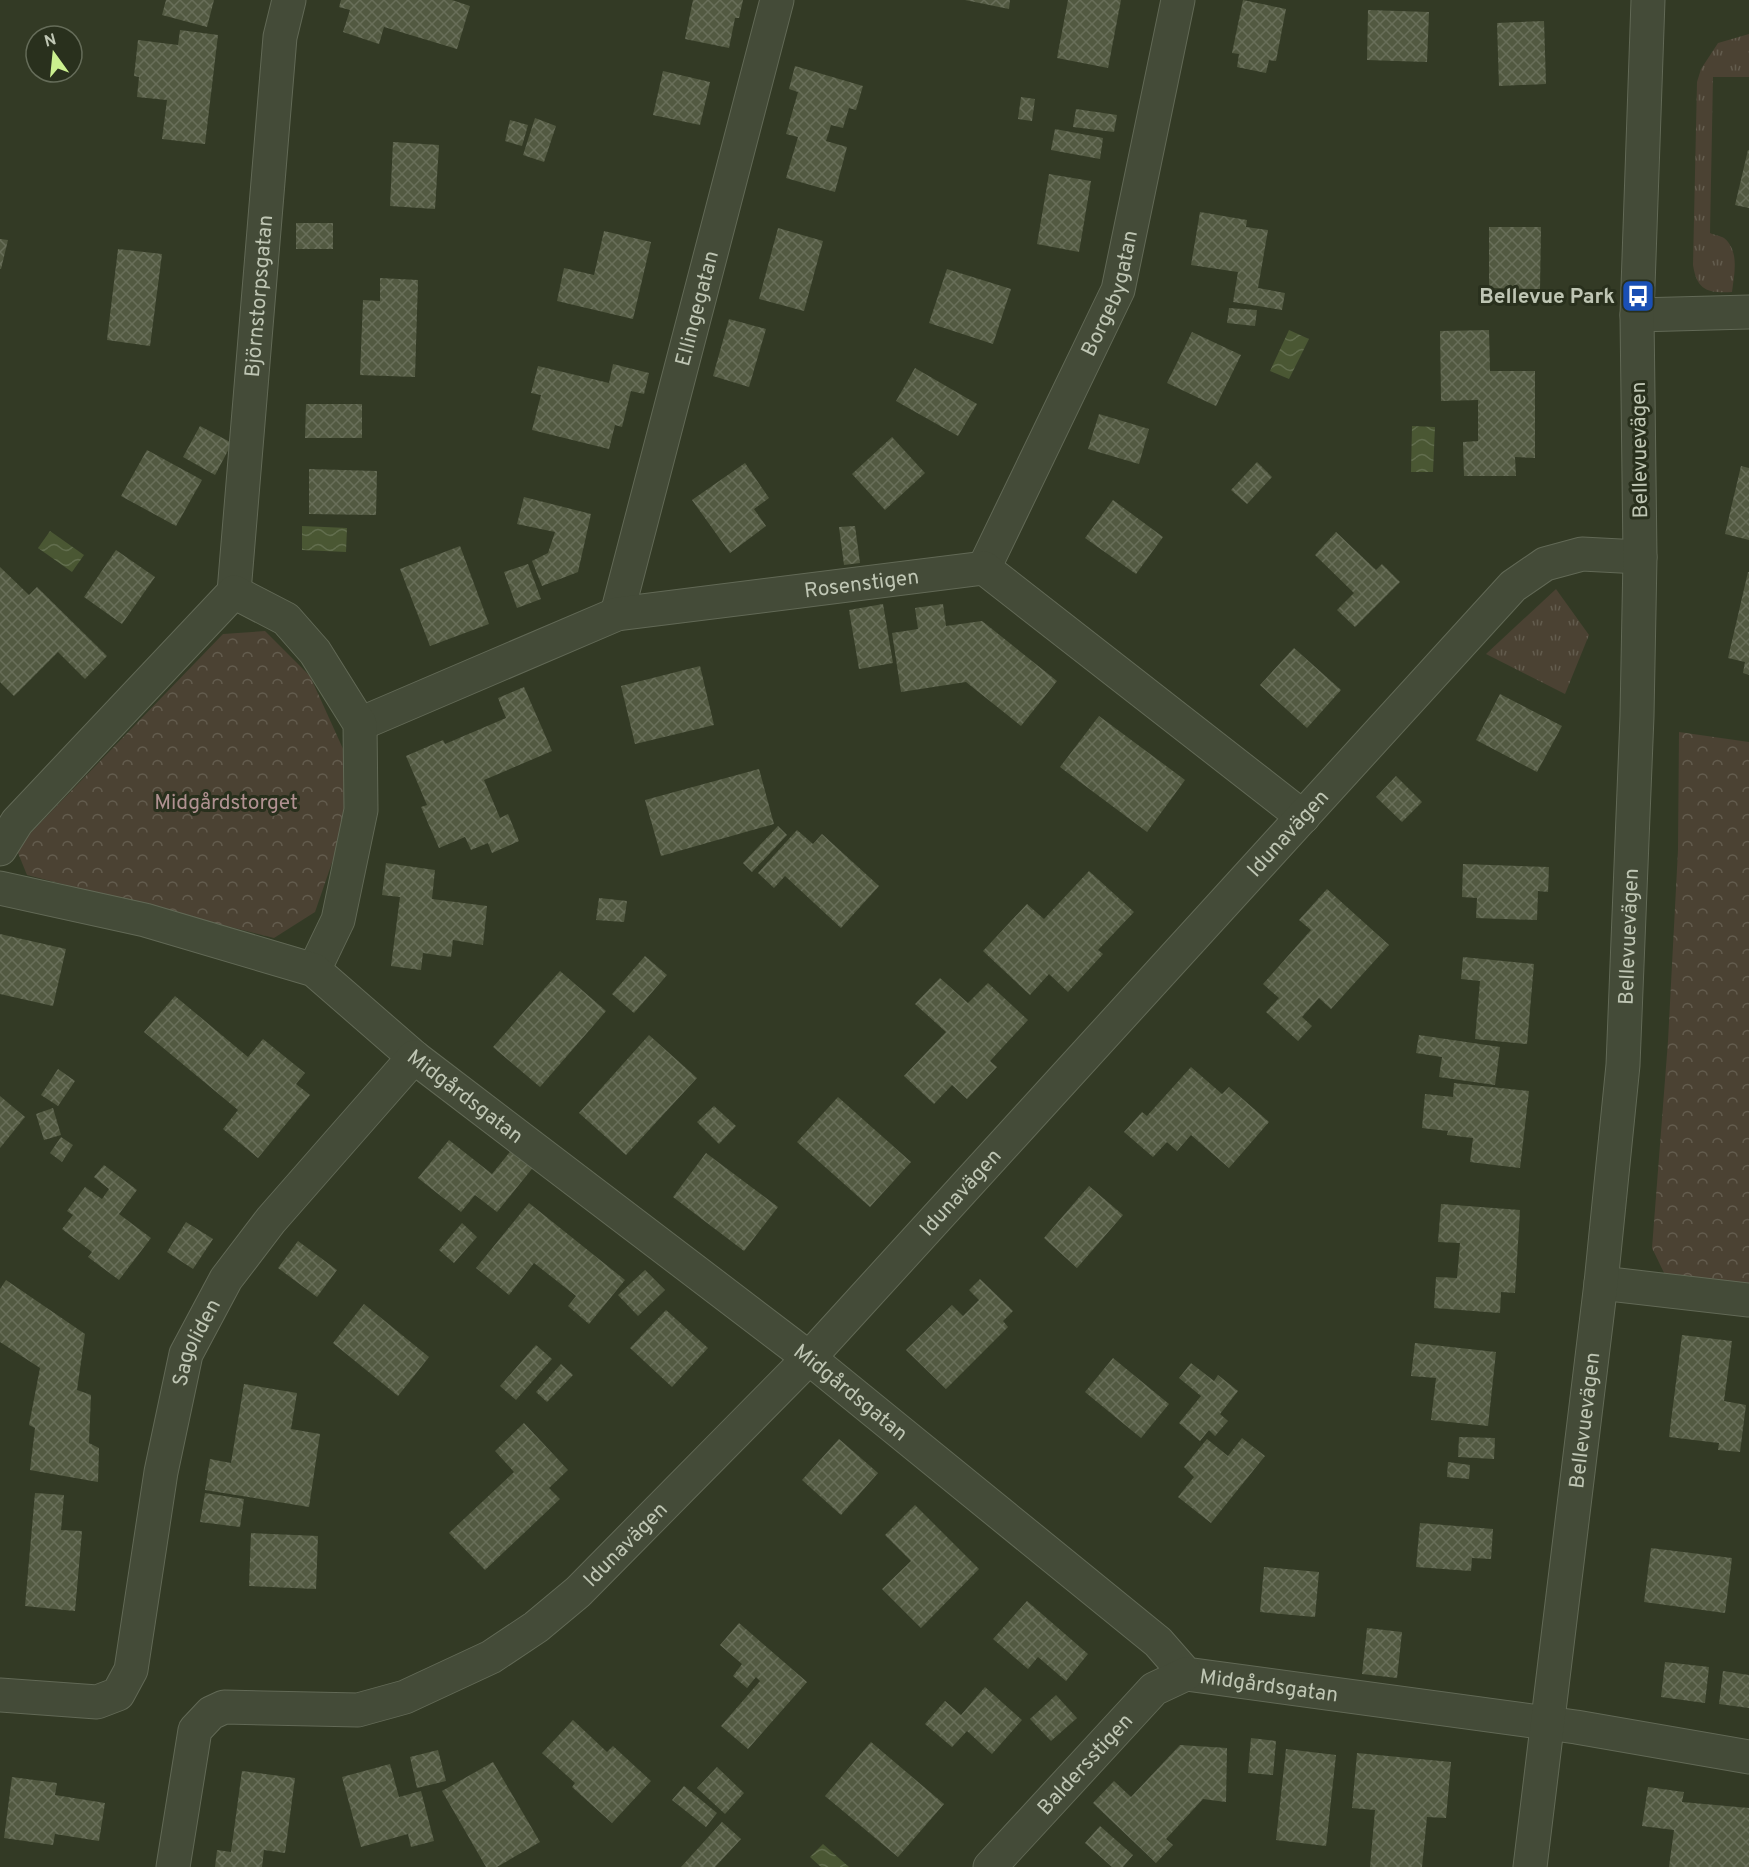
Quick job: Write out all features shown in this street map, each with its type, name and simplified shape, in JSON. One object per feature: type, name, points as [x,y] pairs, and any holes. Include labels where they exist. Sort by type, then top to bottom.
[{"type":"street","name":"Björnstorpsgatan","points":[[234,592],[280,37],[289,0]]},
{"type":"street","name":"Ellingegatan","points":[[617,614],[777,0]]},
{"type":"street","name":"Borgebygatan","points":[[984,568],[1118,290],[1178,0]]},
{"type":"street","name":"Bellevuevägen","points":[[1530,1867],[1601,1283],[1623,1065],[1637,716],[1640,557],[1637,315],[1648,0]]},
{"type":"street","points":[[1637,315],[1749,312]]},
{"type":"street","name":"Idunavägen","points":[[172,1867],[195,1730],[211,1713],[224,1707],[358,1710],[405,1696],[491,1657],[536,1627],[578,1592],[809,1359],[1513,586],[1545,564],[1582,554],[1640,557]]},
{"type":"street","points":[[984,568],[1303,817]]},
{"type":"street","name":"Rosenstigen","points":[[360,724],[617,614],[984,568]]},
{"type":"street","points":[[0,849],[17,822],[234,592],[286,619],[315,652],[360,724],[361,810],[338,920],[314,970]]},
{"type":"street","name":"Midgårdsgatan","points":[[0,888],[145,920],[314,970],[414,1057],[809,1359],[1158,1642],[1186,1674],[1547,1724],[1749,1757]]},
{"type":"street","name":"Sagoliden","points":[[0,1695],[97,1702],[118,1694],[131,1670],[161,1472],[186,1354],[226,1279],[238,1262],[271,1220],[414,1057]]},
{"type":"street","points":[[1601,1283],[1749,1300]]},
{"type":"street","name":"Baldersstigen","points":[[990,1867],[1154,1689],[1186,1674]]},
{"type":"green space","points":[[1749,34],[1749,77],[1713,77],[1710,233],[1724,238],[1729,243],[1735,264],[1732,292],[1716,292],[1705,289],[1701,285],[1697,280],[1693,265],[1697,82],[1701,69],[1718,43]]},
{"type":"green space","points":[[1556,589],[1589,635],[1565,694],[1486,654]]},
{"type":"green space","name":"Midgårdstorget","points":[[265,631],[310,676],[344,751],[347,819],[315,912],[274,938],[27,875],[16,848],[223,634]]},
{"type":"green space","points":[[1679,732],[1749,742],[1749,1290],[1667,1279],[1652,1248],[1668,1041],[1678,850]]},
{"type":"water","points":[[1289,330],[1309,339],[1289,379],[1270,371]]},
{"type":"water","points":[[1412,426],[1435,427],[1433,472],[1411,472]]},
{"type":"water","points":[[302,526],[347,528],[346,552],[302,550]]},
{"type":"water","points":[[50,531],[84,555],[72,572],[38,548]]},
{"type":"water","points":[[823,1844],[849,1867],[821,1867],[810,1857]]},
{"type":"building","points":[[166,0],[214,0],[207,27],[162,15]]},
{"type":"building","points":[[341,0],[452,0],[470,6],[457,49],[384,27],[379,44],[343,32],[350,10],[339,7]]},
{"type":"building","points":[[693,0],[743,0],[739,18],[735,18],[729,48],[685,39]]},
{"type":"building","points":[[965,0],[1010,0],[1009,9]]},
{"type":"building","points":[[1068,0],[1121,0],[1108,68],[1057,58]]},
{"type":"building","points":[[1243,0],[1286,9],[1276,61],[1269,60],[1266,73],[1237,67],[1239,54],[1232,53]]},
{"type":"building","points":[[1368,10],[1429,12],[1427,62],[1367,60]]},
{"type":"building","points":[[1544,21],[1546,84],[1499,86],[1497,23]]},
{"type":"building","points":[[180,30],[218,35],[205,144],[162,139],[167,100],[137,97],[139,77],[134,76],[138,40],[178,45]]},
{"type":"building","points":[[795,66],[863,86],[856,110],[849,108],[843,128],[831,125],[826,141],[847,147],[835,192],[786,178],[798,137],[786,134],[798,92],[789,89]]},
{"type":"building","points":[[663,71],[710,82],[700,125],[653,115]]},
{"type":"building","points":[[1021,97],[1035,99],[1032,121],[1018,119]]},
{"type":"building","points":[[1076,109],[1117,115],[1114,132],[1073,127]]},
{"type":"building","points":[[535,118],[556,126],[544,162],[523,155]]},
{"type":"building","points":[[510,120],[528,125],[522,146],[505,141]]},
{"type":"building","points":[[1055,129],[1103,138],[1100,159],[1051,150]]},
{"type":"building","points":[[393,142],[439,145],[435,209],[390,206]]},
{"type":"building","points":[[1749,150],[1749,208],[1735,205]]},
{"type":"building","points":[[1049,174],[1091,181],[1079,252],[1037,244]]},
{"type":"building","points":[[1200,212],[1247,220],[1246,227],[1268,230],[1258,288],[1285,293],[1282,310],[1233,302],[1238,272],[1191,265]]},
{"type":"building","points":[[296,223],[333,223],[333,249],[296,249]]},
{"type":"building","points":[[1489,227],[1541,227],[1540,289],[1489,288]]},
{"type":"building","points":[[778,228],[823,241],[804,311],[759,299]]},
{"type":"building","points":[[604,231],[651,242],[633,319],[557,301],[564,268],[594,275]]},
{"type":"building","points":[[0,239],[8,240],[1,269],[0,269]]},
{"type":"building","points":[[118,249],[162,254],[150,346],[107,340]]},
{"type":"building","points":[[947,269],[1011,289],[993,344],[929,323]]},
{"type":"building","points":[[380,278],[418,280],[415,377],[360,375],[363,300],[380,301]]},
{"type":"building","points":[[1229,308],[1257,310],[1255,326],[1227,323]]},
{"type":"building","points":[[729,319],[766,329],[749,387],[713,376]]},
{"type":"building","points":[[1489,330],[1490,371],[1535,371],[1535,458],[1515,457],[1516,476],[1464,476],[1463,442],[1478,441],[1478,400],[1441,401],[1440,331]]},
{"type":"building","points":[[1192,332],[1241,355],[1216,406],[1167,383]]},
{"type":"building","points":[[613,364],[649,373],[644,394],[631,391],[622,427],[615,425],[609,449],[532,430],[541,395],[531,393],[538,366],[609,383]]},
{"type":"building","points":[[915,368],[977,404],[958,436],[896,401]]},
{"type":"building","points":[[306,404],[362,404],[362,438],[305,438]]},
{"type":"building","points":[[1099,414],[1149,429],[1139,464],[1088,449]]},
{"type":"building","points":[[200,426],[232,443],[215,475],[183,457]]},
{"type":"building","points":[[892,437],[925,473],[885,510],[852,474]]},
{"type":"building","points":[[147,450],[202,480],[176,526],[121,496]]},
{"type":"building","points":[[1257,462],[1272,477],[1247,504],[1231,490]]},
{"type":"building","points":[[745,463],[769,498],[754,509],[766,526],[730,553],[692,500]]},
{"type":"building","points":[[1741,466],[1749,468],[1749,540],[1725,534]]},
{"type":"building","points":[[309,469],[377,471],[376,515],[309,514]]},
{"type":"building","points":[[524,497],[591,514],[578,572],[542,586],[532,561],[548,553],[555,532],[517,524]]},
{"type":"building","points":[[1113,500],[1163,537],[1136,574],[1085,538]]},
{"type":"building","points":[[855,526],[860,563],[844,565],[839,527]]},
{"type":"building","points":[[1336,532],[1376,570],[1382,564],[1400,582],[1355,627],[1337,610],[1354,593],[1315,555]]},
{"type":"building","points":[[460,546],[489,624],[430,646],[400,569]]},
{"type":"building","points":[[116,550],[155,577],[122,624],[84,597]]},
{"type":"building","points":[[528,564],[541,599],[517,608],[504,572]]},
{"type":"building","points":[[0,567],[29,595],[37,587],[107,656],[85,679],[58,652],[14,696],[0,682]]},
{"type":"building","points":[[1748,572],[1749,675],[1743,673],[1745,662],[1728,658]]},
{"type":"building","points":[[883,604],[893,663],[859,669],[849,610]]},
{"type":"building","points":[[943,604],[946,626],[982,621],[1057,681],[1021,726],[966,682],[901,692],[892,633],[918,629],[915,608]]},
{"type":"building","points":[[1294,648],[1341,690],[1307,728],[1260,685]]},
{"type":"building","points":[[700,666],[714,725],[635,744],[621,686]]},
{"type":"building","points":[[524,687],[552,751],[484,780],[500,818],[508,814],[519,841],[492,853],[488,843],[471,850],[465,837],[439,848],[421,807],[427,805],[406,756],[443,740],[445,744],[506,718],[498,698]]},
{"type":"building","points":[[1500,694],[1562,726],[1537,772],[1476,740]]},
{"type":"building","points":[[1099,716],[1185,780],[1147,832],[1060,767]]},
{"type":"building","points":[[759,769],[774,824],[661,856],[645,800]]},
{"type":"building","points":[[1396,776],[1422,802],[1402,822],[1376,797]]},
{"type":"building","points":[[778,826],[787,835],[752,872],[743,863]]},
{"type":"building","points":[[797,830],[813,844],[822,834],[879,886],[841,928],[785,876],[774,888],[758,873]]},
{"type":"building","points":[[386,863],[435,870],[432,899],[487,906],[483,945],[453,940],[451,957],[423,953],[421,970],[391,966],[400,897],[382,895]]},
{"type":"building","points":[[1463,864],[1549,867],[1548,892],[1538,891],[1537,920],[1476,918],[1477,898],[1462,897]]},
{"type":"building","points":[[1089,871],[1134,912],[1098,950],[1103,954],[1068,992],[1049,974],[1030,995],[983,951],[1027,904],[1044,919]]},
{"type":"building","points":[[1327,889],[1389,945],[1331,1009],[1319,998],[1302,1017],[1312,1026],[1298,1041],[1266,1012],[1279,998],[1263,984],[1311,930],[1299,920]]},
{"type":"building","points":[[599,898],[627,901],[624,922],[596,920]]},
{"type":"building","points":[[0,934],[66,949],[53,1006],[0,994]]},
{"type":"building","points":[[645,956],[667,975],[634,1013],[612,994]]},
{"type":"building","points":[[1463,957],[1534,964],[1527,1044],[1475,1039],[1480,981],[1461,979]]},
{"type":"building","points":[[560,971],[606,1011],[540,1087],[493,1047]]},
{"type":"building","points":[[940,978],[968,1003],[988,983],[1028,1020],[990,1061],[997,1067],[967,1099],[952,1085],[934,1104],[904,1076],[946,1032],[915,1004]]},
{"type":"building","points":[[175,996],[248,1057],[263,1039],[305,1073],[296,1084],[310,1095],[258,1158],[223,1129],[238,1110],[144,1032]]},
{"type":"building","points":[[649,1035],[697,1078],[626,1155],[579,1113]]},
{"type":"building","points":[[1419,1035],[1500,1047],[1495,1085],[1439,1077],[1442,1057],[1416,1053]]},
{"type":"building","points":[[1191,1067],[1222,1094],[1229,1087],[1269,1122],[1229,1168],[1191,1135],[1177,1151],[1167,1142],[1153,1157],[1124,1132],[1142,1112],[1147,1116]]},
{"type":"building","points":[[58,1069],[75,1081],[58,1106],[41,1095]]},
{"type":"building","points":[[1454,1083],[1529,1091],[1520,1168],[1470,1162],[1473,1138],[1447,1135],[1448,1131],[1422,1128],[1425,1094],[1453,1097]]},
{"type":"building","points":[[0,1096],[25,1117],[0,1148]]},
{"type":"building","points":[[838,1097],[911,1162],[870,1207],[797,1142]]},
{"type":"building","points":[[714,1106],[736,1126],[719,1144],[697,1122]]},
{"type":"building","points":[[53,1108],[61,1135],[44,1140],[36,1114]]},
{"type":"building","points":[[61,1137],[73,1145],[62,1162],[50,1153]]},
{"type":"building","points":[[449,1140],[492,1174],[513,1148],[535,1165],[497,1212],[475,1195],[461,1212],[418,1178]]},
{"type":"building","points":[[706,1153],[778,1207],[744,1251],[673,1197]]},
{"type":"building","points":[[104,1165],[137,1190],[119,1214],[151,1238],[119,1280],[88,1257],[92,1252],[62,1229],[73,1215],[67,1211],[85,1187],[102,1199],[109,1189],[94,1177]]},
{"type":"building","points":[[1089,1186],[1123,1215],[1077,1268],[1044,1238]]},
{"type":"building","points":[[529,1203],[625,1280],[589,1324],[568,1306],[576,1296],[534,1263],[509,1295],[476,1268]]},
{"type":"building","points":[[1441,1204],[1520,1210],[1515,1293],[1501,1292],[1500,1313],[1434,1308],[1436,1277],[1457,1278],[1460,1243],[1438,1242]]},
{"type":"building","points":[[186,1222],[213,1239],[193,1269],[167,1252]]},
{"type":"building","points":[[462,1223],[477,1237],[454,1263],[439,1250]]},
{"type":"building","points":[[298,1241],[337,1270],[317,1297],[278,1268]]},
{"type":"building","points":[[645,1270],[665,1290],[638,1316],[618,1295]]},
{"type":"building","points":[[980,1279],[1013,1311],[1003,1321],[1008,1327],[946,1389],[906,1350],[952,1305],[963,1316],[979,1300],[969,1290]]},
{"type":"building","points":[[6,1280],[85,1334],[77,1390],[91,1395],[89,1443],[99,1448],[98,1482],[30,1470],[35,1428],[29,1425],[40,1368],[0,1342],[0,1289]]},
{"type":"building","points":[[364,1304],[429,1357],[398,1396],[333,1343]]},
{"type":"building","points":[[666,1310],[708,1348],[672,1387],[630,1348]]},
{"type":"building","points":[[1682,1335],[1732,1341],[1724,1401],[1746,1405],[1740,1452],[1718,1450],[1719,1443],[1669,1437]]},
{"type":"building","points":[[1415,1343],[1496,1352],[1488,1426],[1431,1420],[1436,1378],[1411,1376]]},
{"type":"building","points":[[536,1345],[552,1359],[516,1400],[500,1386]]},
{"type":"building","points":[[1113,1358],[1169,1404],[1141,1438],[1085,1392]]},
{"type":"building","points":[[1191,1363],[1214,1381],[1218,1375],[1238,1391],[1220,1414],[1228,1421],[1215,1436],[1209,1430],[1200,1441],[1179,1423],[1201,1396],[1179,1378]]},
{"type":"building","points":[[561,1364],[573,1375],[547,1402],[536,1392]]},
{"type":"building","points":[[244,1384],[297,1393],[291,1429],[320,1434],[309,1507],[205,1490],[210,1459],[231,1463]]},
{"type":"building","points":[[524,1423],[568,1470],[549,1488],[560,1499],[485,1570],[449,1533],[514,1472],[495,1451]]},
{"type":"building","points":[[1459,1437],[1495,1438],[1494,1459],[1458,1457]]},
{"type":"building","points":[[1242,1438],[1265,1456],[1211,1523],[1178,1497],[1194,1477],[1184,1467],[1207,1439],[1228,1456]]},
{"type":"building","points":[[839,1439],[878,1473],[841,1515],[802,1480]]},
{"type":"building","points":[[1448,1462],[1470,1465],[1469,1479],[1447,1477]]},
{"type":"building","points":[[35,1493],[64,1495],[61,1530],[82,1531],[75,1611],[25,1606]]},
{"type":"building","points":[[205,1493],[244,1499],[240,1527],[200,1522]]},
{"type":"building","points":[[915,1505],[979,1569],[921,1628],[882,1589],[911,1561],[885,1535]]},
{"type":"building","points":[[1420,1523],[1493,1529],[1491,1559],[1472,1558],[1471,1571],[1416,1567]]},
{"type":"building","points":[[251,1533],[318,1536],[316,1589],[249,1586]]},
{"type":"building","points":[[1651,1548],[1732,1558],[1725,1613],[1644,1602]]},
{"type":"building","points":[[1264,1567],[1319,1572],[1315,1617],[1260,1612]]},
{"type":"building","points":[[1027,1601],[1088,1654],[1066,1681],[1038,1657],[1028,1669],[993,1639]]},
{"type":"building","points":[[739,1623],[807,1682],[748,1749],[721,1726],[760,1681],[756,1677],[747,1688],[733,1676],[742,1664],[720,1645]]},
{"type":"building","points":[[1367,1628],[1402,1632],[1397,1678],[1362,1674]]},
{"type":"building","points":[[1665,1662],[1709,1667],[1705,1703],[1661,1697]]},
{"type":"building","points":[[1723,1671],[1749,1675],[1749,1708],[1719,1704]]},
{"type":"building","points":[[985,1687],[1022,1720],[992,1754],[967,1731],[952,1747],[925,1724],[945,1701],[961,1715]]},
{"type":"building","points":[[1056,1695],[1077,1718],[1051,1741],[1030,1719]]},
{"type":"building","points":[[573,1720],[607,1752],[613,1746],[651,1781],[612,1823],[572,1787],[575,1783],[542,1753]]},
{"type":"building","points":[[1251,1738],[1276,1741],[1273,1775],[1248,1773]]},
{"type":"building","points":[[871,1742],[944,1804],[898,1857],[825,1796]]},
{"type":"building","points":[[1180,1745],[1227,1748],[1226,1802],[1203,1799],[1166,1839],[1173,1845],[1156,1863],[1093,1803],[1114,1781],[1131,1797]]},
{"type":"building","points":[[1286,1749],[1336,1755],[1326,1846],[1276,1840]]},
{"type":"building","points":[[438,1750],[446,1781],[417,1788],[410,1757]]},
{"type":"building","points":[[1357,1753],[1451,1762],[1446,1818],[1427,1817],[1422,1867],[1370,1867],[1375,1810],[1352,1808]]},
{"type":"building","points":[[493,1762],[540,1842],[497,1867],[486,1867],[442,1791]]},
{"type":"building","points":[[390,1764],[399,1797],[421,1791],[434,1841],[411,1847],[408,1834],[361,1847],[342,1777]]},
{"type":"building","points":[[717,1767],[744,1793],[725,1814],[697,1788]]},
{"type":"building","points":[[242,1771],[295,1778],[285,1853],[264,1850],[262,1867],[215,1867],[217,1850],[231,1852]]},
{"type":"building","points":[[12,1777],[57,1783],[55,1795],[105,1803],[99,1841],[55,1834],[53,1845],[4,1838]]},
{"type":"building","points":[[684,1786],[717,1813],[706,1827],[672,1800]]},
{"type":"building","points":[[1648,1787],[1684,1792],[1682,1802],[1749,1808],[1749,1867],[1669,1867],[1674,1830],[1642,1826]]},
{"type":"building","points":[[722,1822],[741,1839],[715,1867],[681,1867]]},
{"type":"building","points":[[1100,1826],[1133,1855],[1123,1867],[1112,1867],[1085,1843]]},
{"type":"place","name":"Bellevue Park","points":[[1638,296]]}]
